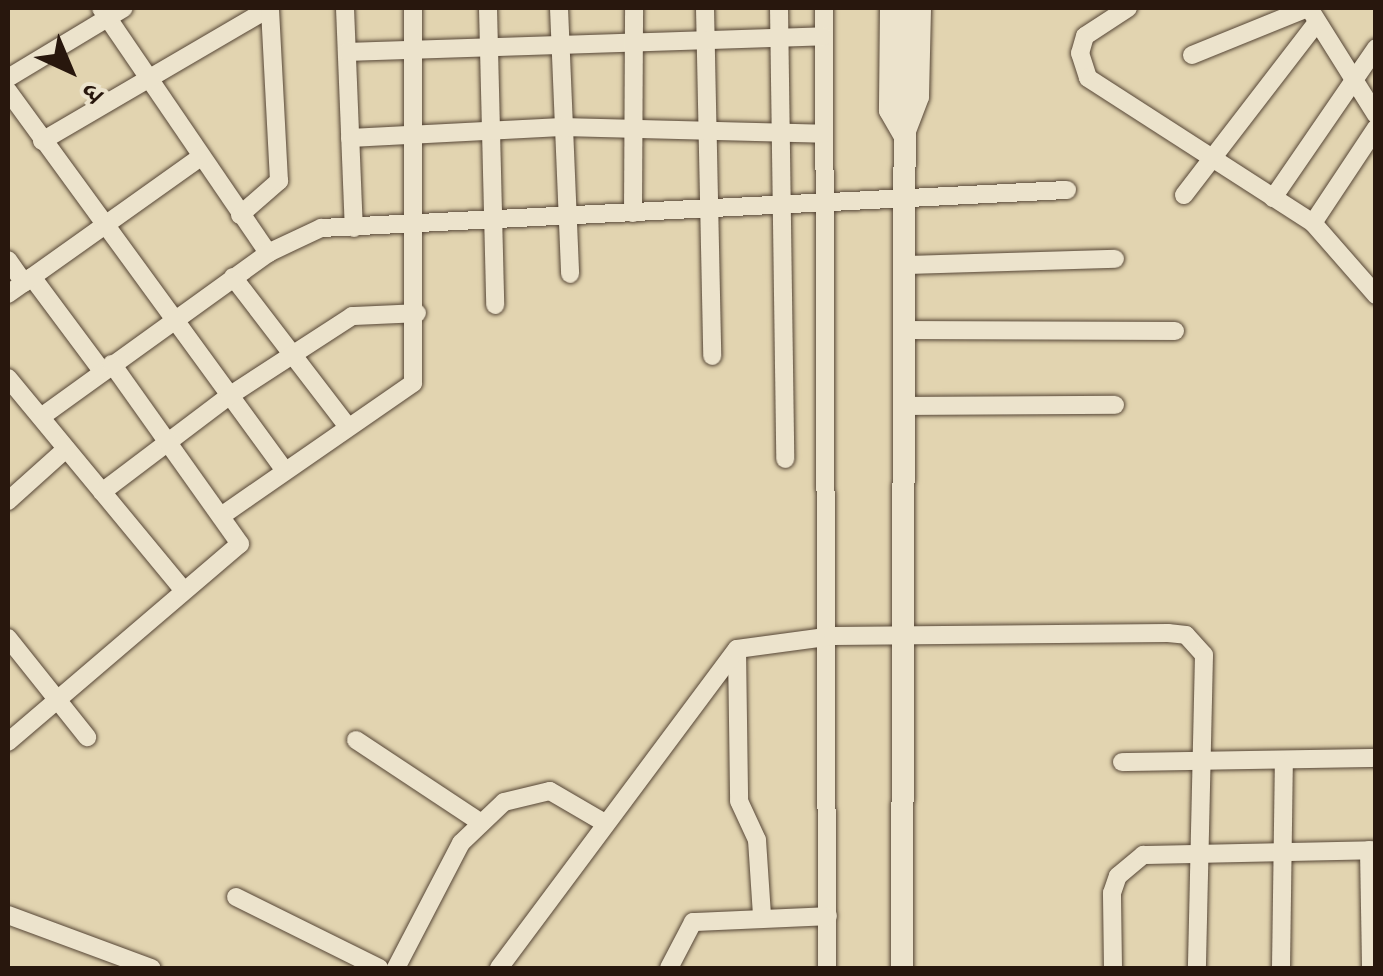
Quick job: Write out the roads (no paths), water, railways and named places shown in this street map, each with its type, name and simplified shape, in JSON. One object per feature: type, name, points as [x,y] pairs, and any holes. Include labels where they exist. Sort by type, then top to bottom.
[{"type":"street","points":[[8,78],[104,13],[124,8]]},
{"type":"street","points":[[42,141],[270,8],[280,181],[240,215]]},
{"type":"street","points":[[345,8],[354,228]]},
{"type":"street","points":[[224,514],[413,382],[418,224],[413,8]]},
{"type":"street","points":[[488,8],[489,220],[496,305]]},
{"type":"street","points":[[559,8],[570,274]]},
{"type":"street","points":[[633,212],[634,8]]},
{"type":"street","points":[[705,8],[712,356]]},
{"type":"street","points":[[779,8],[785,459]]},
{"type":"street","points":[[824,8],[831,637],[826,968]]},
{"type":"street","points":[[889,8],[888,111],[904,139]]},
{"type":"street","points":[[902,968],[908,406],[906,8]]},
{"type":"street","points":[[904,139],[920,96],[922,8]]},
{"type":"street","points":[[1128,8],[1085,36],[1081,68],[1209,159],[1313,223],[1376,295]]},
{"type":"street","points":[[1184,195],[1311,12]]},
{"type":"street","points":[[1192,56],[1311,12]]},
{"type":"street","points":[[1311,12],[1376,114]]},
{"type":"street","points":[[104,13],[146,82],[268,253]]},
{"type":"street","points":[[347,52],[824,36]]},
{"type":"street","points":[[1273,198],[1356,84],[1376,48]]},
{"type":"street","points":[[8,91],[285,472]]},
{"type":"street","points":[[350,138],[562,126],[824,134]]},
{"type":"street","points":[[1313,223],[1376,128]]},
{"type":"street","points":[[8,294],[201,157]]},
{"type":"street","points":[[41,417],[233,276],[306,232],[565,214],[828,205],[1067,190]]},
{"type":"street","points":[[908,265],[1115,259]]},
{"type":"street","points":[[8,260],[169,442],[224,514],[240,544],[8,742]]},
{"type":"street","points":[[233,276],[348,427]]},
{"type":"street","points":[[102,492],[229,396],[352,316],[417,313]]},
{"type":"street","points":[[907,330],[1175,331]]},
{"type":"street","points":[[8,378],[184,591]]},
{"type":"street","points":[[908,406],[1115,405]]},
{"type":"street","points":[[8,501],[66,450]]},
{"type":"street","points":[[499,968],[737,649],[860,636],[1186,635],[1204,654],[1196,852],[1197,968]]},
{"type":"street","points":[[8,638],[87,737]]},
{"type":"street","points":[[737,649],[739,801],[757,840],[762,916]]},
{"type":"street","points":[[356,740],[480,822]]},
{"type":"street","points":[[1122,762],[1198,765],[1376,758]]},
{"type":"street","points":[[1281,968],[1286,850],[1284,763]]},
{"type":"street","points":[[396,968],[461,843],[504,802],[550,790],[605,823]]},
{"type":"street","points":[[1113,968],[1118,876],[1143,856],[1372,850],[1371,968]]},
{"type":"street","points":[[236,897],[380,968]]},
{"type":"street","points":[[8,915],[97,959],[151,968]]},
{"type":"street","points":[[669,968],[693,922],[828,916]]}]
